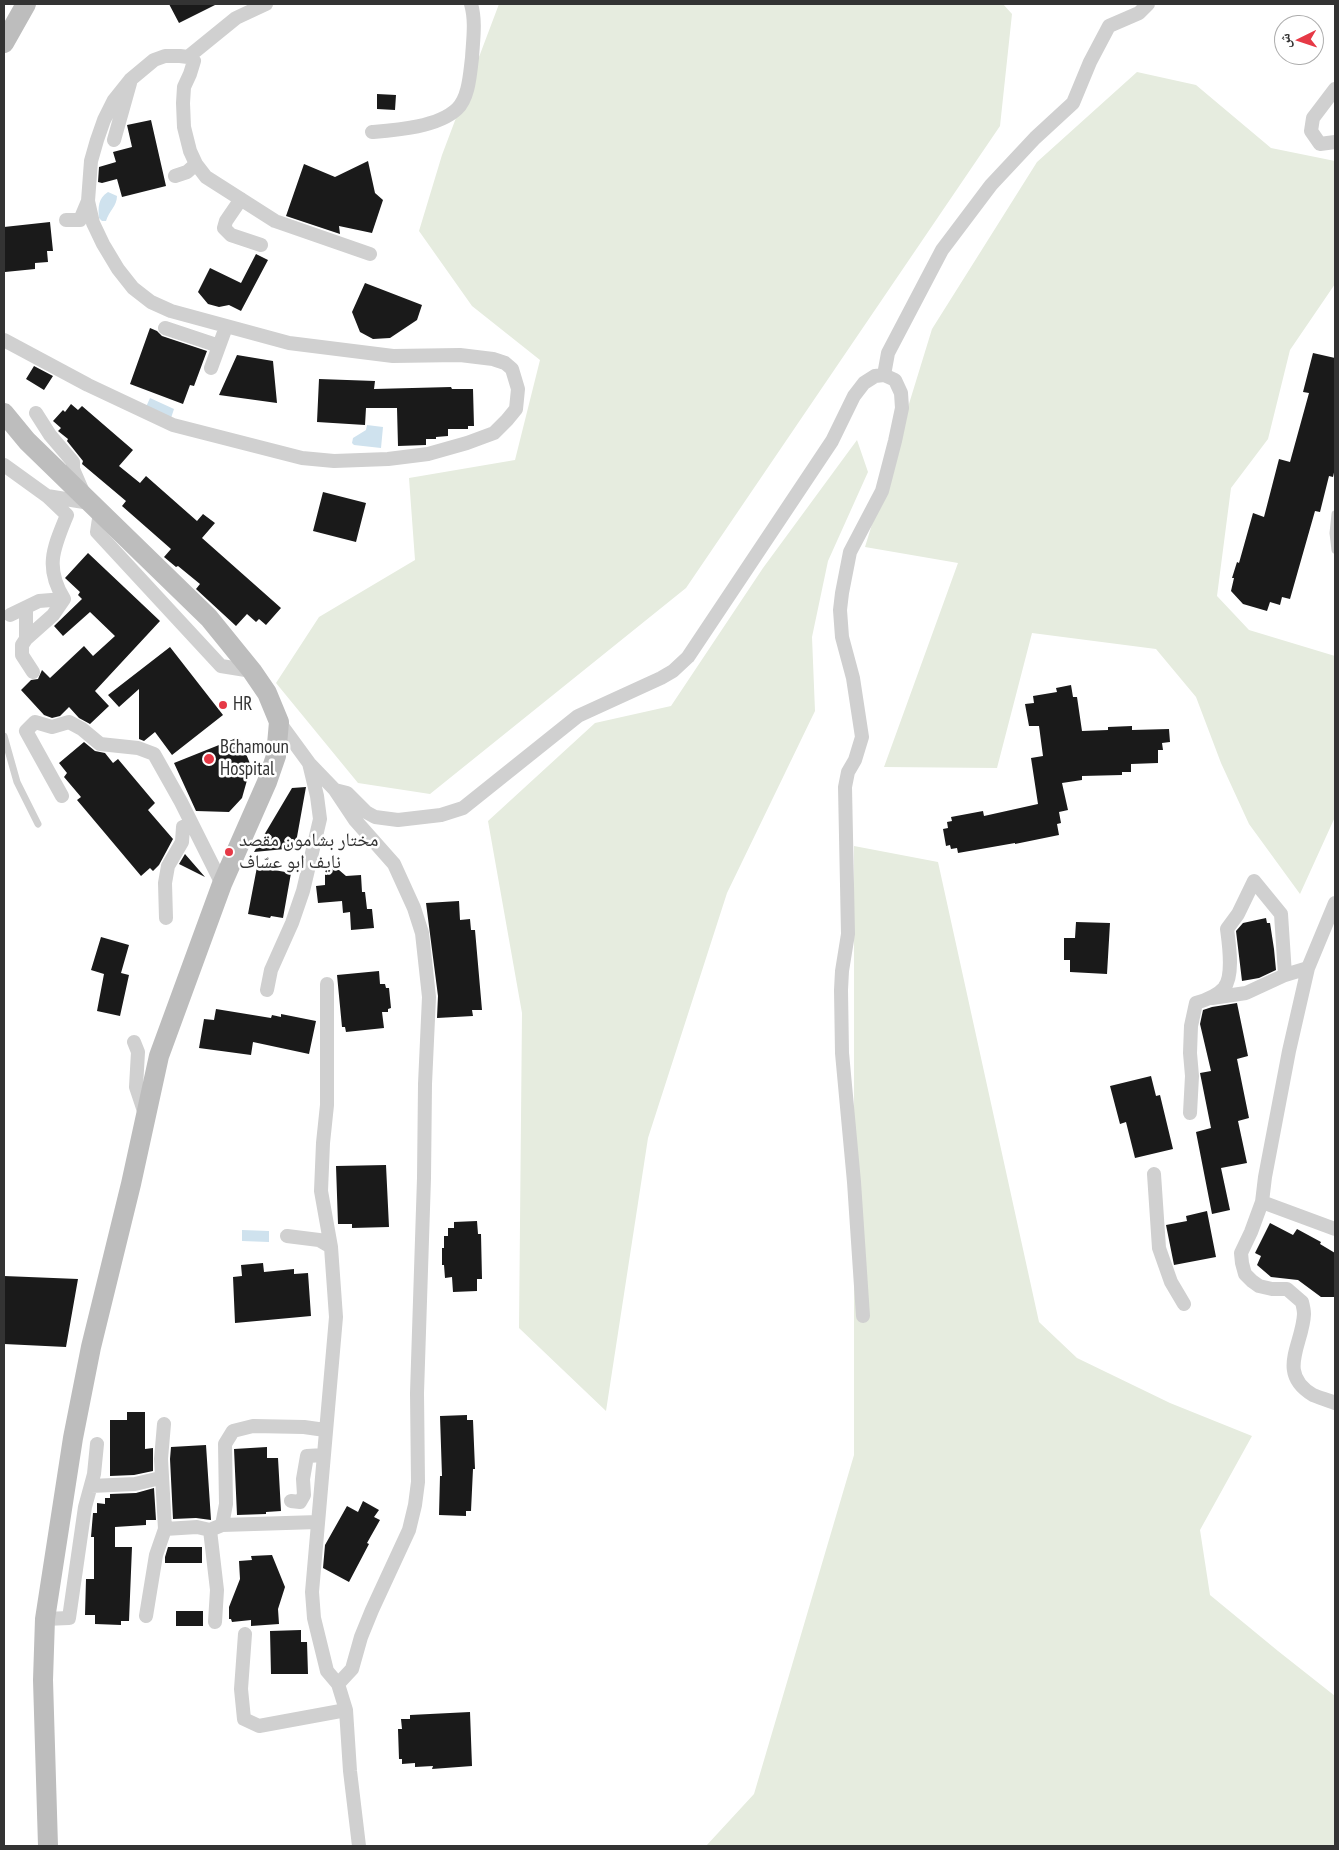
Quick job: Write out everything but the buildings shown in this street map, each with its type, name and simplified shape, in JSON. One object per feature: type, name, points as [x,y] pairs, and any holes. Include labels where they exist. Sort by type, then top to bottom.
[{"type":"main road","points":[[4,44],[26,4]]},
{"type":"main road","points":[[4,413],[27,441],[209,618],[252,670],[267,693],[279,722],[276,756],[267,782],[222,884],[159,1056],[131,1184],[91,1347],[73,1438],[45,1619],[43,1680],[48,1846]]},
{"type":"street","points":[[188,57],[236,18],[266,4]]},
{"type":"street","points":[[372,132],[408,129],[438,120],[458,109],[469,87],[474,32],[472,4]]},
{"type":"street","points":[[884,375],[888,353],[942,250],[991,185],[1035,138],[1074,103],[1090,62],[1109,26],[1139,13],[1148,4]]},
{"type":"street","points":[[4,340],[88,385],[173,425],[302,458],[334,461],[388,459],[428,454],[494,433],[508,420],[516,409],[518,389],[512,369],[505,363],[493,359],[460,355],[393,356],[308,346],[263,338],[171,311],[151,302],[133,288],[118,269],[92,223],[88,200],[92,161],[104,120],[114,100],[130,80],[154,60],[165,56],[188,57],[194,61],[184,87],[182,103],[184,127],[190,151],[196,164],[206,177],[275,221],[370,254]]},
{"type":"street","points":[[114,140],[130,80]]},
{"type":"street","points":[[1335,89],[1313,118],[1311,131],[1320,144],[1335,142]]},
{"type":"street","points":[[176,176],[187,172],[196,164]]},
{"type":"street","points":[[241,199],[224,228],[231,235],[261,245]]},
{"type":"street","points":[[66,220],[80,220],[88,200]]},
{"type":"street","points":[[211,368],[226,327]]},
{"type":"street","points":[[165,328],[219,346]]},
{"type":"street","points":[[335,790],[347,793],[366,812],[374,817],[388,820],[441,815],[463,808],[578,716],[673,671],[688,657],[832,441],[854,396],[864,383],[875,376],[884,375],[895,380],[901,393],[902,408],[882,491],[850,552],[840,610],[842,637],[853,678],[862,737],[855,760],[848,772],[845,787],[848,934],[842,971],[841,1007],[842,1053],[854,1182],[863,1316]]},
{"type":"street","points":[[36,413],[50,435],[73,462],[74,469],[92,504]]},
{"type":"street","points":[[4,465],[47,496],[67,515],[53,552],[52,571],[56,586],[64,599]]},
{"type":"street","points":[[47,496],[92,504]]},
{"type":"street","points":[[10,616],[39,602],[64,599]]},
{"type":"street","points":[[33,672],[22,654],[22,645],[26,639],[53,615],[64,599]]},
{"type":"street","points":[[26,608],[26,639]]},
{"type":"street","points":[[62,796],[26,732],[35,722],[52,727],[69,722],[100,744],[138,748],[154,754],[222,884]]},
{"type":"street","points":[[279,722],[309,762],[335,790],[355,820],[394,864],[414,908],[422,932],[429,997],[425,1084],[418,1393],[418,1482],[409,1530],[361,1637],[352,1670],[338,1684]]},
{"type":"street","points":[[267,990],[271,970],[300,899],[320,819],[309,762]]},
{"type":"street","points":[[166,918],[165,883],[168,866],[182,842],[183,827],[192,824]]},
{"type":"street","points":[[1211,998],[1225,987],[1231,961],[1227,929],[1238,914],[1254,881],[1281,914],[1285,975]]},
{"type":"street","points":[[1335,903],[1308,968],[1289,1051],[1262,1202],[1241,1253],[1245,1274],[1259,1286],[1272,1289],[1287,1289],[1302,1302],[1304,1314],[1294,1354],[1295,1376],[1313,1395],[1335,1403]]},
{"type":"street","points":[[1190,1113],[1192,1076],[1190,1026],[1196,1003],[1211,998],[1246,992],[1285,975],[1308,968]]},
{"type":"street","points":[[327,984],[327,1105],[321,1190],[331,1247],[336,1318],[333,1374],[325,1430],[323,1486],[312,1592],[314,1618],[327,1671],[338,1684],[346,1710],[350,1771],[359,1846]]},
{"type":"street","points":[[134,1042],[138,1052],[136,1087],[145,1114]]},
{"type":"street","points":[[1154,1174],[1159,1248],[1171,1282],[1184,1304]]},
{"type":"street","points":[[1262,1202],[1335,1228]]},
{"type":"street","points":[[287,1236],[319,1240],[331,1247]]},
{"type":"street","points":[[146,1616],[156,1555],[165,1530],[161,1459],[164,1424]]},
{"type":"street","points":[[215,1622],[217,1590],[216,1528],[226,1504],[226,1444],[233,1431],[253,1426],[304,1427],[325,1430]]},
{"type":"street","points":[[45,1619],[69,1618],[97,1444]]},
{"type":"street","points":[[291,1501],[300,1502],[304,1495],[303,1479],[306,1456],[324,1455]]},
{"type":"street","points":[[91,1486],[135,1484],[156,1479]]},
{"type":"street","points":[[165,1530],[318,1522]]},
{"type":"street","points":[[245,1634],[241,1689],[244,1719],[259,1726],[346,1710]]},
{"type":"lane","points":[[1335,514],[1333,533],[1335,550]]},
{"type":"lane","points":[[4,736],[17,782],[38,824]]},
{"type":"shaded area","points":[[499,4],[1003,4],[1012,14],[1000,126],[686,588],[430,794],[358,783],[276,683],[319,617],[415,560],[409,478],[515,460],[540,360],[472,306],[419,231],[442,155]]},
{"type":"shaded area","points":[[1137,72],[1196,85],[1271,148],[1335,161],[1335,284],[1290,350],[1268,439],[1231,488],[1217,596],[1249,630],[1335,656],[1335,817],[1300,894],[1249,824],[1221,763],[1196,697],[1156,649],[1032,633],[997,768],[884,767],[958,563],[865,547],[932,329],[1037,162]]},
{"type":"shaded area","points":[[857,440],[868,472],[828,561],[812,637],[815,711],[727,893],[648,1138],[606,1411],[519,1328],[522,1013],[488,821],[595,723],[671,706],[763,568]]},
{"type":"shaded area","points":[[854,846],[938,862],[1039,1322],[1077,1358],[1170,1403],[1252,1436],[1200,1530],[1210,1595],[1335,1696],[1335,1846],[706,1846],[754,1794],[854,1455]]},
{"type":"water","points":[[108,192],[117,196],[117,200],[106,221],[102,221],[99,218],[99,204],[102,197]]},
{"type":"water","points":[[150,398],[174,409],[171,418],[146,407]]},
{"type":"water","points":[[367,425],[383,427],[381,448],[354,445],[352,443],[353,438],[366,430]]},
{"type":"water","points":[[242,1230],[269,1231],[269,1242],[242,1241]]},
{"type":"place","name":"HR","points":[[223,705]]},
{"type":"place","name":"Bchamoun Hospital","points":[[209,759]]},
{"type":"place","name":"مختار بشامون مقصد نايف ابو عسّاف","points":[[229,852]]}]
